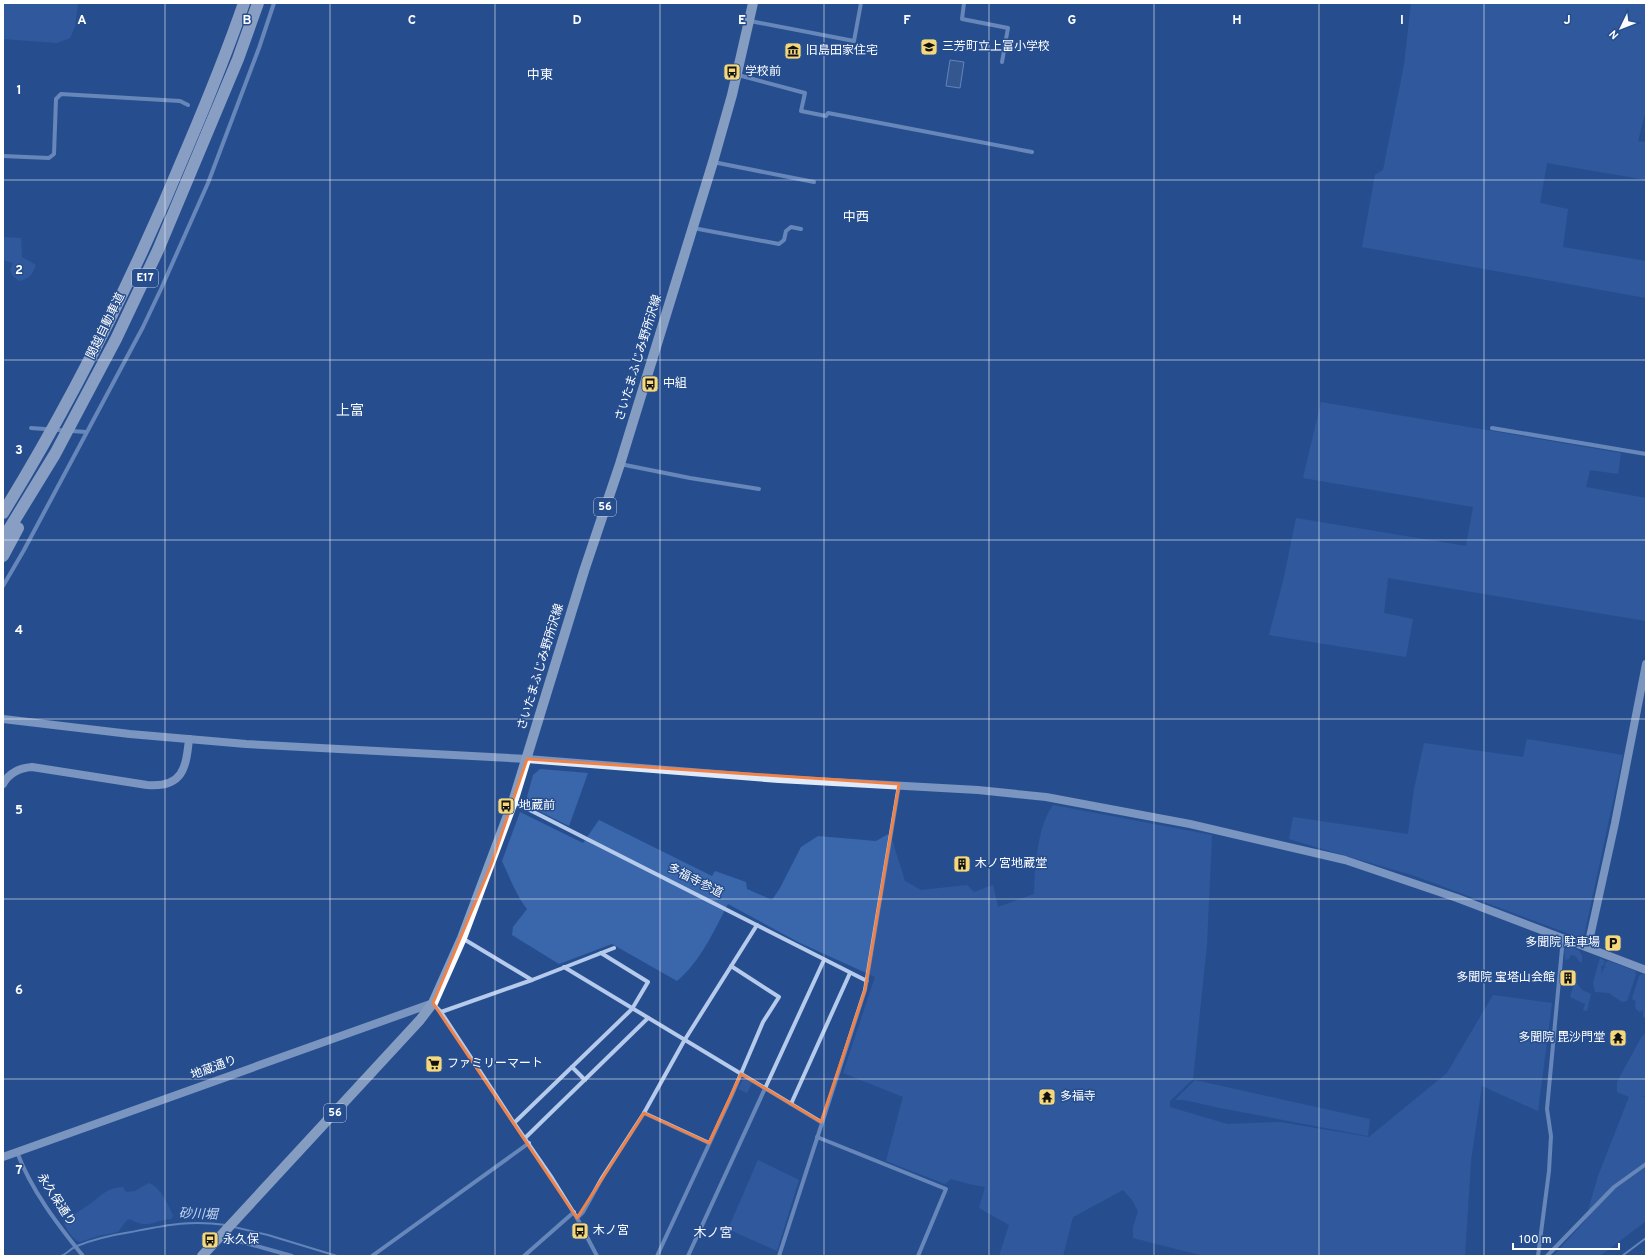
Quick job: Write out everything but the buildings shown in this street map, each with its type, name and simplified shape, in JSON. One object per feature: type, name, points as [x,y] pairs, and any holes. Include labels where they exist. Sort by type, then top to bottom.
[{"type":"highway","name":"関越自動車道","points":[[3,513],[41,448],[97,343],[146,244],[206,103],[244,3]]},
{"type":"highway","name":"関越自動車道","points":[[3,539],[55,454],[116,339],[158,250],[236,66],[258,3]]},
{"type":"highway","points":[[3,556],[55,454]]},
{"type":"main road","name":"さいたまふじみ野所沢線","points":[[202,1256],[383,1062],[433,1003],[462,938],[514,802],[581,579],[620,464],[712,162],[737,75],[753,3]]},
{"type":"street","points":[[3,586],[24,550],[143,327],[205,184],[259,48],[274,3]]},
{"type":"street","points":[[750,21],[854,41],[861,3]]},
{"type":"street","points":[[964,3],[962,19],[1008,28],[1002,62]]},
{"type":"street","points":[[737,75],[806,93],[801,111],[826,116],[828,114],[1032,152]]},
{"type":"street","points":[[3,156],[49,158],[54,154],[56,99],[60,94],[180,101],[188,105]]},
{"type":"street","points":[[712,162],[814,182]]},
{"type":"street","points":[[692,228],[779,244],[784,240],[786,231],[792,227],[801,229]]},
{"type":"street","points":[[31,428],[86,432]]},
{"type":"street","points":[[1492,428],[1646,454]]},
{"type":"street","points":[[620,464],[690,478],[759,489]]},
{"type":"street","points":[[1588,946],[1646,664]]},
{"type":"street","points":[[3,719],[246,744],[527,759],[779,779],[899,784],[1046,797],[1097,805],[1244,835],[1372,868],[1588,946],[1646,970]]},
{"type":"street","points":[[3,784],[13,772],[23,768],[32,767],[147,785],[166,784],[178,777],[183,772],[186,763],[189,739]]},
{"type":"street","points":[[779,1256],[867,981],[899,784]]},
{"type":"street","name":"多福寺参道","points":[[514,802],[867,981]]},
{"type":"street","points":[[577,1218],[583,1212],[602,1178],[644,1114],[684,1041],[757,925]]},
{"type":"street","points":[[462,938],[532,980]]},
{"type":"street","points":[[1538,1256],[1551,1136],[1547,1109],[1563,938]]},
{"type":"street","points":[[441,1012],[532,980],[614,948]]},
{"type":"street","points":[[514,1123],[632,1009],[648,982],[601,953]]},
{"type":"street","points":[[688,1256],[824,960]]},
{"type":"street","points":[[657,1256],[741,1074],[763,1022],[779,997],[731,966]]},
{"type":"street","points":[[564,967],[684,1041],[821,1122]]},
{"type":"street","points":[[791,1104],[850,973]]},
{"type":"street","points":[[433,1003],[441,1012],[574,1212],[597,1256]]},
{"type":"street","name":"地蔵通り","points":[[3,1157],[433,1003]]},
{"type":"street","points":[[525,1138],[648,1018]]},
{"type":"street","points":[[572,1067],[584,1080]]},
{"type":"street","points":[[644,1114],[709,1143]]},
{"type":"street","points":[[817,1137],[946,1189],[918,1256]]},
{"type":"street","points":[[372,1256],[529,1143]]},
{"type":"street","name":"永久保通り","points":[[16,1152],[34,1186],[69,1239],[83,1256]]},
{"type":"street","points":[[1547,1256],[1614,1187],[1646,1164]]},
{"type":"street","points":[[524,1256],[574,1212]]},
{"type":"street","points":[[222,1235],[292,1256]]},
{"type":"highlighted area","points":[[527,759],[899,784],[865,990],[821,1122],[741,1074],[709,1143],[644,1113],[577,1218],[433,1003],[491,865]]},
{"type":"shaded area","points":[[3,3],[78,3],[75,27],[70,38],[57,43],[3,39]]},
{"type":"shaded area","points":[[1411,3],[1646,3],[1646,110],[1638,141],[1646,142],[1646,180],[1547,163],[1540,203],[1568,209],[1563,247],[1646,261],[1646,298],[1362,247],[1375,175],[1383,170],[1404,65]]},
{"type":"shaded area","points":[[950,60],[964,62],[960,88],[946,86]]},
{"type":"shaded area","points":[[3,237],[21,238],[22,257],[36,265],[32,274],[28,278],[19,281],[13,276],[10,270],[13,263],[3,260]]},
{"type":"shaded area","points":[[1321,402],[1621,453],[1618,474],[1590,470],[1586,487],[1646,498],[1646,621],[1388,578],[1384,613],[1413,619],[1406,657],[1269,635],[1284,577],[1296,518],[1466,546],[1473,507],[1303,478]]},
{"type":"shaded area","points":[[1527,739],[1623,755],[1584,936],[1580,938],[1415,876],[1289,839],[1293,817],[1408,834],[1414,789],[1424,743],[1523,757]]},
{"type":"shaded area","points":[[540,769],[588,773],[569,826],[525,804],[533,775]]},
{"type":"shaded area","points":[[1053,805],[1212,835],[1207,944],[1193,1079],[1170,1101],[1170,1107],[1227,1124],[1280,1122],[1369,1137],[1447,1073],[1493,995],[1552,1003],[1538,1111],[1482,1086],[1471,1160],[1465,1256],[1204,1256],[1133,1238],[1133,1227],[1138,1211],[1132,1200],[1123,1190],[1073,1217],[1063,1256],[999,1256],[1009,1225],[979,1208],[985,1187],[951,1179],[945,1184],[886,1161],[903,1097],[843,1073],[875,977],[800,943],[728,904],[700,955],[693,965],[677,981],[612,944],[559,964],[512,935],[513,927],[527,909],[516,892],[502,861],[520,812],[583,843],[599,820],[712,876],[715,871],[746,882],[747,889],[772,900],[780,888],[801,847],[818,836],[876,841],[890,833],[905,881],[921,890],[967,885],[974,892],[993,885],[998,907],[1034,894],[1036,860],[1040,836],[1043,825]]},
{"type":"shaded area","points":[[1568,946],[1580,951],[1582,955],[1582,962],[1580,962],[1576,956],[1573,955],[1571,955],[1569,959],[1565,960],[1564,949]]},
{"type":"shaded area","points":[[1600,958],[1605,961],[1603,966],[1600,966],[1602,968],[1601,975],[1604,968],[1607,968],[1604,967],[1606,962],[1609,961],[1635,971],[1636,975],[1627,1001],[1622,1002],[1609,993],[1595,992],[1593,983]]},
{"type":"shaded area","points":[[1642,974],[1646,975],[1646,1018],[1643,1017],[1643,1010],[1640,1012],[1636,1009],[1636,1001],[1632,999],[1639,976]]},
{"type":"shaded area","points":[[1577,983],[1582,990],[1591,994],[1587,1011],[1583,1010],[1585,1004],[1570,997],[1574,984]]},
{"type":"shaded area","points":[[1646,1032],[1646,1096],[1640,1097],[1646,1097],[1646,1221],[1600,1256],[1553,1256],[1585,1221],[1598,1176],[1629,1097],[1617,1092],[1617,1082],[1641,1038]]},
{"type":"shaded area","points":[[744,1078],[752,1083],[747,1093],[738,1089]]},
{"type":"shaded area","points":[[1195,1080],[1370,1119],[1368,1136],[1184,1100],[1175,1100]]},
{"type":"shaded area","points":[[758,1160],[799,1180],[777,1251],[728,1229]]},
{"type":"shaded area","points":[[149,1183],[153,1185],[164,1197],[173,1216],[171,1219],[151,1224],[142,1224],[130,1219],[126,1221],[118,1232],[98,1236],[80,1242],[72,1236],[68,1230],[64,1221],[105,1192],[118,1187],[123,1187],[126,1192],[135,1191]]},
{"type":"waterway","name":"砂川堀","points":[[61,1256],[75,1247],[117,1234],[189,1223],[226,1225]]},
{"type":"waterway","name":"砂川堀","points":[[234,1227],[268,1235],[337,1256]]},
{"type":"waterway","name":"砂川堀","points":[[1622,1256],[1646,1238]]},
{"type":"place","name":"三芳町立上富小学校","points":[[929,47]]},
{"type":"place","name":"旧島田家住宅","points":[[793,51]]},
{"type":"place","name":"学校前","points":[[732,72]]},
{"type":"place","name":"中組","points":[[650,384]]},
{"type":"place","name":"地蔵前","points":[[506,806]]},
{"type":"place","name":"木ノ宮地蔵堂","points":[[962,864]]},
{"type":"place","name":"多聞院 駐車場","points":[[1613,943]]},
{"type":"place","name":"多聞院 宝塔山会館","points":[[1568,978]]},
{"type":"place","name":"多聞院 毘沙門堂","points":[[1618,1038]]},
{"type":"place","name":"ファミリーマート","points":[[434,1064]]},
{"type":"place","name":"多福寺","points":[[1047,1097]]},
{"type":"place","name":"木ノ宮","points":[[580,1231]]},
{"type":"place","name":"永久保","points":[[210,1240]]},
{"type":"district","name":"中東","points":[[540,76]]},
{"type":"district","name":"中西","points":[[856,218]]},
{"type":"district","name":"上富","points":[[350,411]]},
{"type":"district","name":"木ノ宮","points":[[713,1234]]}]
